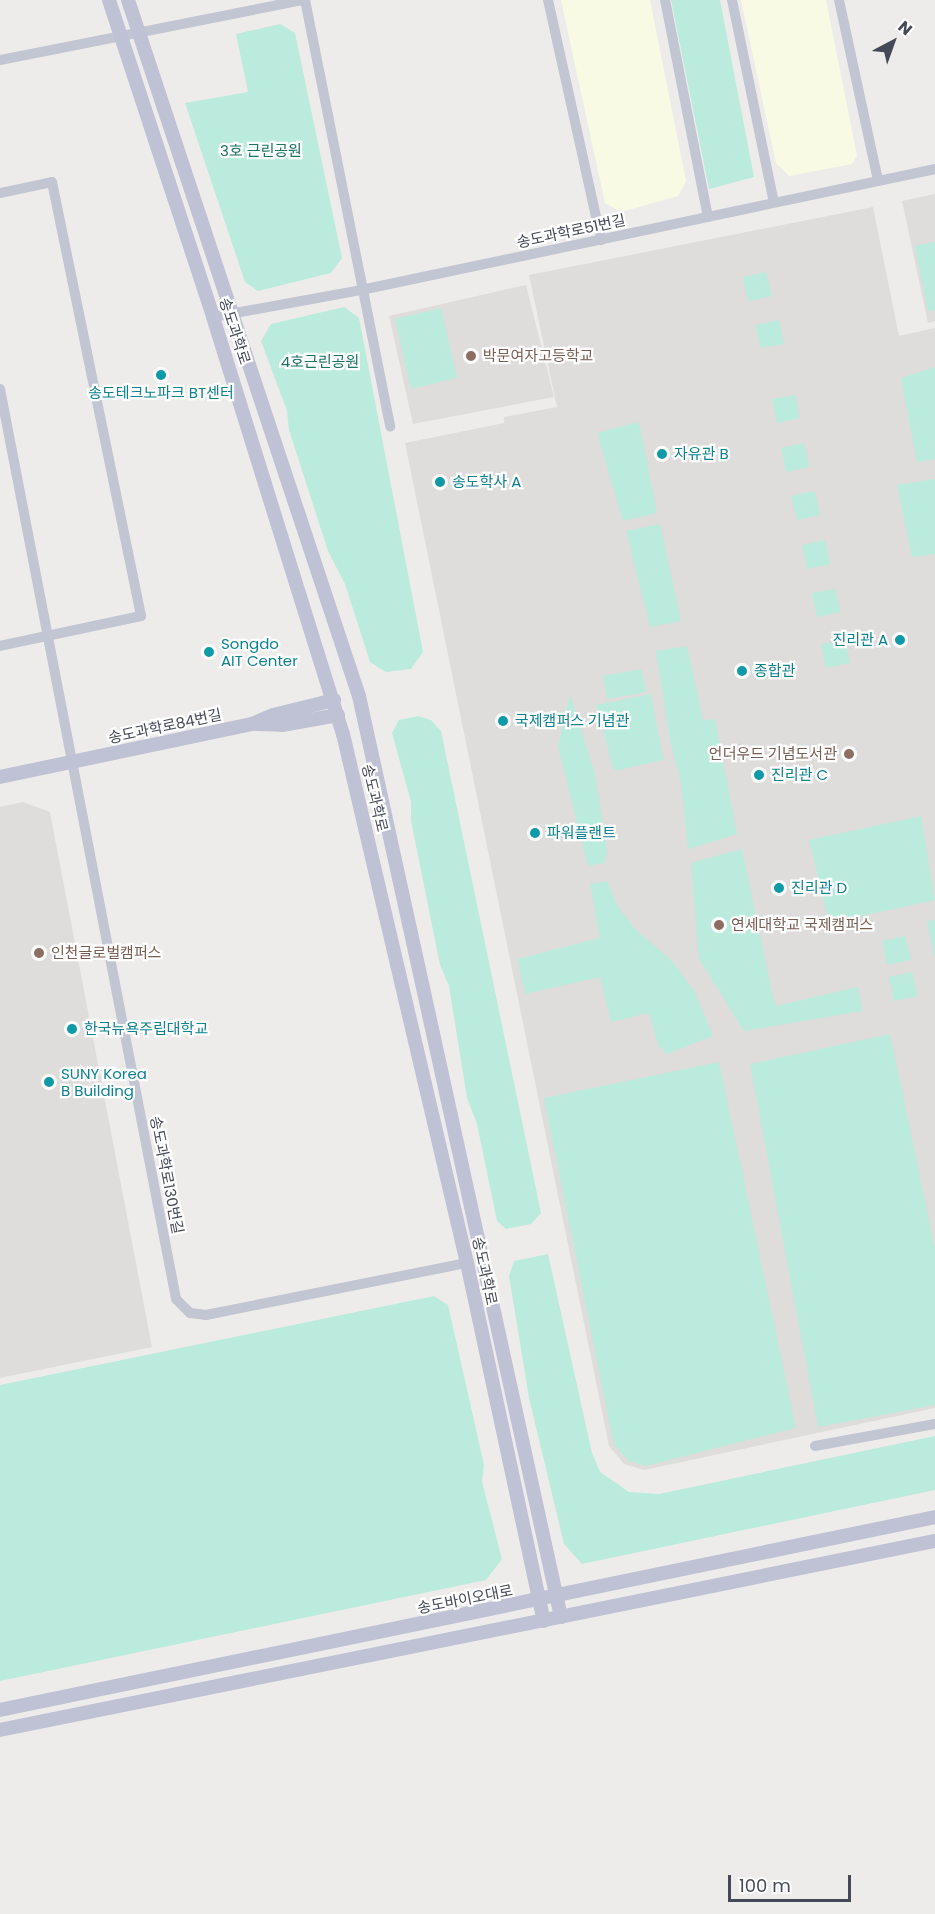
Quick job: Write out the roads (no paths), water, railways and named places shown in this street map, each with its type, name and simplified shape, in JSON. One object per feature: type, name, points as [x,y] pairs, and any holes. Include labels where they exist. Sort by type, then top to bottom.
[{"type":"main road","name":"송도과학로","points":[[109,0],[213,317],[334,700],[467,1263],[544,1621]]},
{"type":"main road","name":"송도과학로","points":[[128,0],[359,696],[561,1617]]},
{"type":"main road","name":"송도과학로84번길","points":[[0,777],[252,724],[273,715],[334,700]]},
{"type":"main road","points":[[252,724],[282,725],[338,715]]},
{"type":"main road","name":"송도바이오대로","points":[[0,1710],[557,1598],[935,1517]]},
{"type":"main road","points":[[0,1730],[935,1541]]},
{"type":"street","points":[[0,60],[120,33],[303,0],[390,427]]},
{"type":"street","points":[[548,0],[601,240]]},
{"type":"street","points":[[665,0],[708,217]]},
{"type":"street","points":[[732,0],[774,202]]},
{"type":"street","points":[[839,0],[878,181]]},
{"type":"street","name":"송도과학로51번길","points":[[213,317],[361,290],[935,169]]},
{"type":"street","points":[[0,193],[52,182],[141,616],[0,646]]},
{"type":"street","name":"송도과학로130번길","points":[[0,389],[50,635],[71,762],[176,1299],[190,1313],[206,1315],[467,1263]]},
{"type":"street","points":[[815,1446],[935,1424]]},
{"type":"place","name":"박문여자고등학교","points":[[471,356]]},
{"type":"place","name":"송도테크노파크 BT센터","points":[[161,375]]},
{"type":"place","name":"자유관 B","points":[[662,454]]},
{"type":"place","name":"송도학사 A","points":[[440,482]]},
{"type":"place","name":"진리관 A","points":[[900,640]]},
{"type":"place","name":"Songdo AIT Center","points":[[209,652]]},
{"type":"place","name":"종합관","points":[[742,671]]},
{"type":"place","name":"국제캠퍼스 기념관","points":[[503,721]]},
{"type":"place","name":"언더우드 기념도서관","points":[[849,754]]},
{"type":"place","name":"진리관 C","points":[[759,775]]},
{"type":"place","name":"파워플랜트","points":[[535,833]]},
{"type":"place","name":"진리관 D","points":[[779,888]]},
{"type":"place","name":"연세대학교 국제캠퍼스","points":[[719,925]]},
{"type":"place","name":"인천글로벌캠퍼스","points":[[39,953]]},
{"type":"place","name":"한국뉴욕주립대학교","points":[[72,1029]]},
{"type":"place","name":"SUNY Korea B Building","points":[[49,1082]]},
{"type":"park label","name":"3호 근린공원","points":[[261,151]]},
{"type":"park label","name":"4호근린공원","points":[[320,362]]}]
